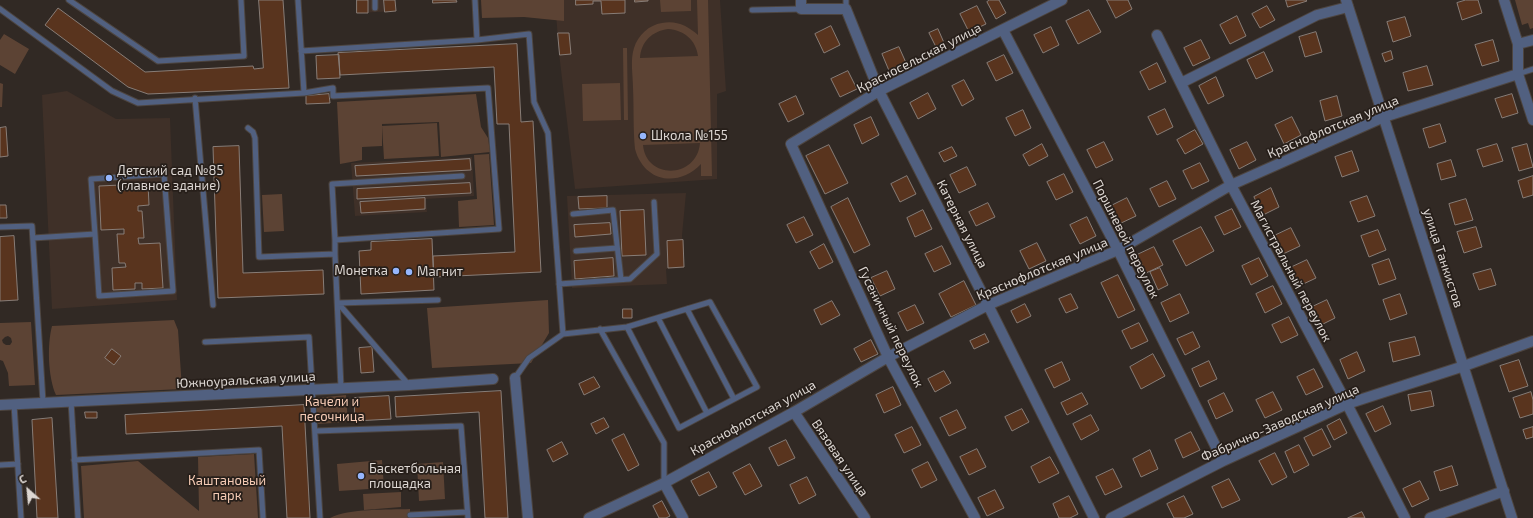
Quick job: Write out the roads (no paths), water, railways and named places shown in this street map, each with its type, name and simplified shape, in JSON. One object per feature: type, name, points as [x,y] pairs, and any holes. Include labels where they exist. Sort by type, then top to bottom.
[{"type":"street","name":"Красносельская улица","points":[[791,144],[879,91],[1062,0]]},
{"type":"street","points":[[1504,0],[1518,44],[1518,74],[1533,120]]},
{"type":"street","name":"улица Танкистов","points":[[1181,84],[1317,15],[1347,3],[1512,518]]},
{"type":"street","name":"Катерная улица","points":[[801,4],[846,4],[879,91],[1094,518]]},
{"type":"street","name":"Поршневой переулок","points":[[1003,30],[1118,250],[1223,461]]},
{"type":"street","name":"Магистральный переулок","points":[[1157,35],[1231,185],[1347,404],[1405,518]]},
{"type":"street","points":[[1518,44],[1533,40]]},
{"type":"street","name":"Краснофлотская улица","points":[[589,518],[664,483],[794,412],[888,357],[988,305],[1118,250],[1231,185],[1384,117],[1518,74]]},
{"type":"street","name":"Гусеничный переулок","points":[[791,144],[888,357],[975,518]]},
{"type":"street","name":"Фабрично-Заводская улица","points":[[1111,518],[1223,461],[1347,404],[1533,342]]},
{"type":"street","points":[[515,378],[528,518]]},
{"type":"street","name":"Южноуральская улица","points":[[0,405],[409,385],[493,379]]},
{"type":"street","name":"Вязовая улица","points":[[794,412],[865,518]]},
{"type":"street","points":[[664,483],[683,518]]},
{"type":"street","points":[[1430,518],[1504,491]]},
{"type":"lane","points":[[69,0],[158,61],[244,56],[241,0]]},
{"type":"lane","points":[[298,0],[304,93]]},
{"type":"lane","points":[[375,0],[375,8]]},
{"type":"lane","points":[[475,0],[477,40]]},
{"type":"lane","points":[[752,10],[801,4]]},
{"type":"lane","points":[[0,9],[112,91],[138,102],[304,93],[333,88],[333,96],[488,88],[499,229],[334,240]]},
{"type":"lane","points":[[301,51],[477,40],[529,34],[534,102],[548,134],[563,334]]},
{"type":"lane","points":[[1518,74],[1533,69]]},
{"type":"lane","points":[[195,98],[213,305]]},
{"type":"lane","points":[[248,128],[253,132],[255,138],[259,257],[335,254]]},
{"type":"lane","points":[[164,174],[173,291],[99,296],[95,234],[91,179],[164,174]]},
{"type":"lane","points":[[341,388],[332,184],[462,176]]},
{"type":"lane","points":[[559,284],[630,278],[657,254],[654,202]]},
{"type":"lane","points":[[573,214],[613,210],[621,279]]},
{"type":"lane","points":[[0,227],[32,226],[43,402]]},
{"type":"lane","points":[[33,238],[95,234]]},
{"type":"lane","points":[[576,251],[617,248]]},
{"type":"lane","points":[[338,303],[438,300]]},
{"type":"lane","points":[[515,378],[529,358],[563,334],[627,327],[710,302],[757,387],[679,428],[627,327]]},
{"type":"lane","points":[[338,303],[409,385]]},
{"type":"lane","points":[[687,309],[734,399]]},
{"type":"lane","points":[[658,318],[707,413]]},
{"type":"lane","points":[[600,329],[664,443],[664,483]]},
{"type":"lane","points":[[205,342],[309,337],[320,518]]},
{"type":"lane","points":[[71,401],[78,518]]},
{"type":"lane","points":[[14,404],[20,518]]},
{"type":"lane","points":[[315,431],[461,426],[468,515],[410,515]]},
{"type":"lane","points":[[74,460],[258,450],[263,518]]},
{"type":"lane","points":[[0,465],[18,464]]},
{"type":"place","name":"Школа №155","points":[[643,136]]},
{"type":"place","name":"Детский сад №85 (главное здание)","points":[[109,178]]},
{"type":"place","name":"Монетка","points":[[396,271]]},
{"type":"place","name":"Магнит","points":[[409,272]]},
{"type":"place","name":"Баскетбольная площадка","points":[[361,476]]},
{"type":"park label","name":"Качели и песочница","points":[[332,410]]},
{"type":"park label","name":"Каштановый парк","points":[[227,488]]}]
